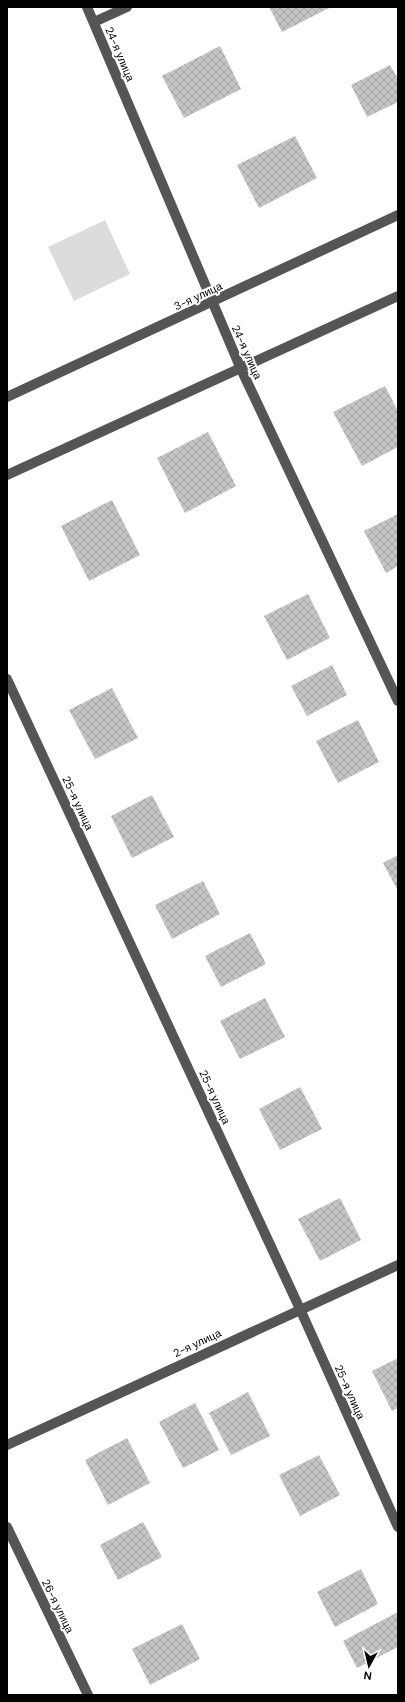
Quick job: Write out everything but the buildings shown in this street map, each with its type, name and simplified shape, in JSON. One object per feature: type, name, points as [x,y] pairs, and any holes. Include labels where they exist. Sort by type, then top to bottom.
[{"type":"street","name":"24-я улица","points":[[87,7],[241,369],[398,701]]},
{"type":"street","points":[[94,22],[128,7]]},
{"type":"street","name":"3-я улица","points":[[7,397],[398,215]]},
{"type":"street","points":[[7,475],[398,296]]},
{"type":"street","name":"25-я улица","points":[[7,679],[300,1309],[398,1527]]},
{"type":"street","name":"2-я улица","points":[[7,1445],[398,1265]]},
{"type":"street","name":"26-я улица","points":[[7,1527],[88,1695]]},
{"type":"shaded area","points":[[105,220],[130,274],[74,301],[48,247]]}]
